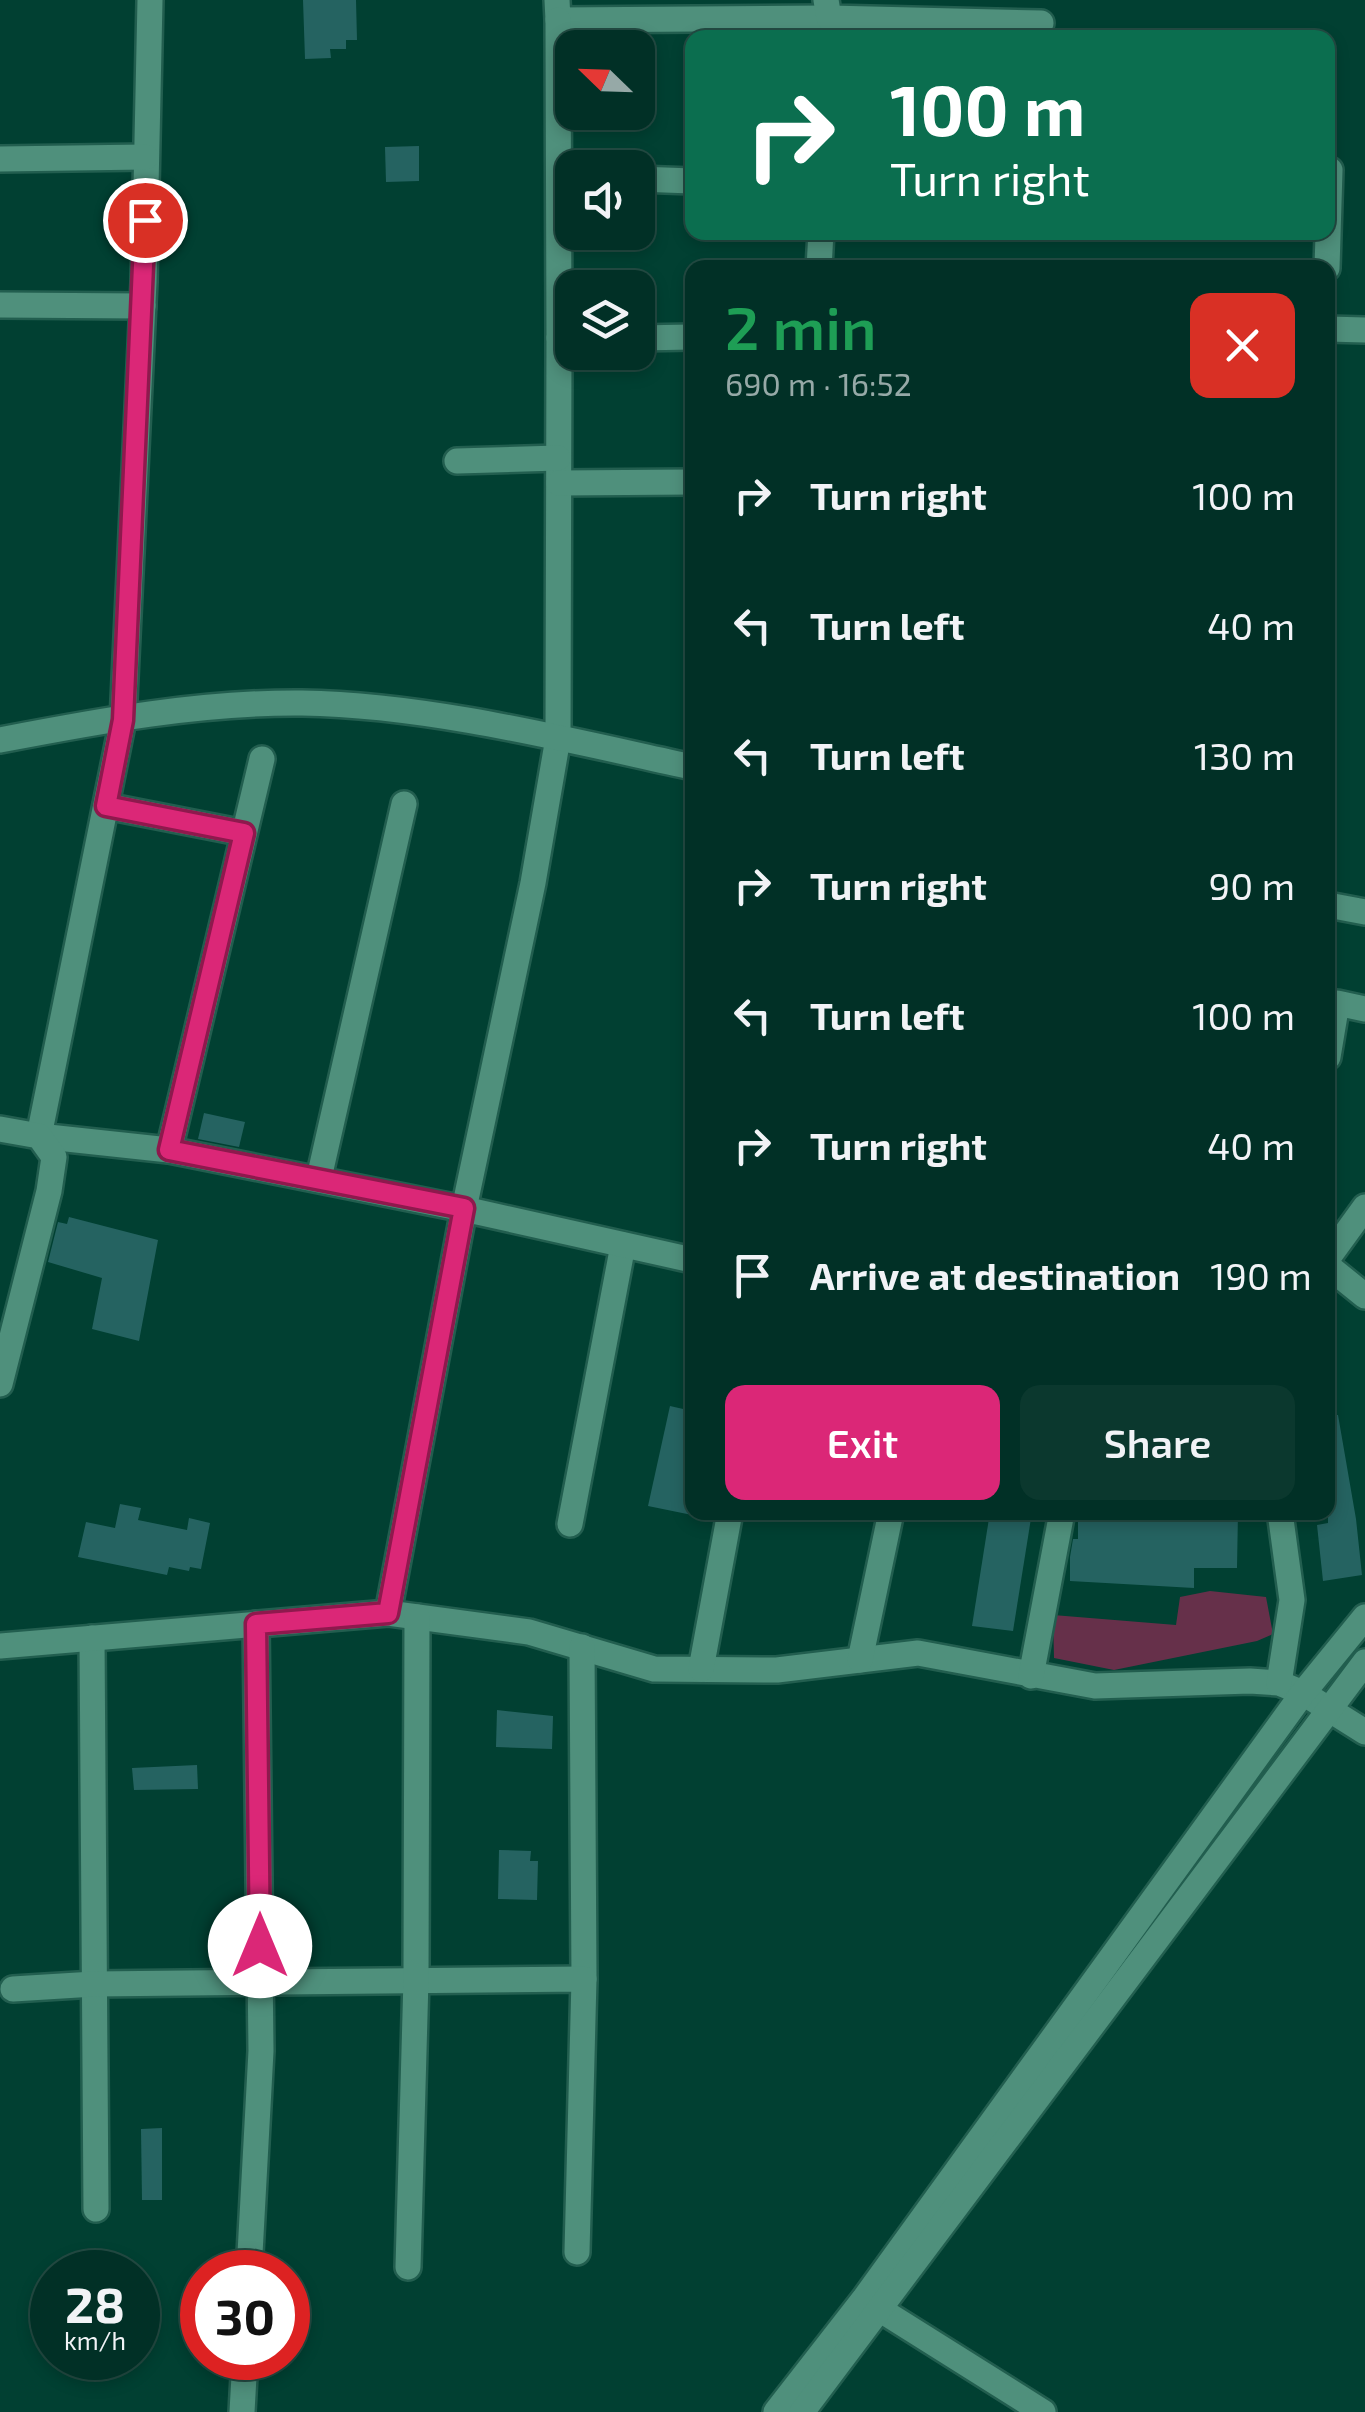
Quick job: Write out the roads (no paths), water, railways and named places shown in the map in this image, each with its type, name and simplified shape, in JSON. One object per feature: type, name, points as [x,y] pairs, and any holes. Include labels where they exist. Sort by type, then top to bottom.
[{"type":"street","points":[[0,1384],[48,1191],[54,1157],[39,1136],[123,720],[142,306],[150,0]]},
{"type":"street","points":[[564,150],[557,10],[1040,23]]},
{"type":"street","points":[[0,159],[146,158]]},
{"type":"street","points":[[655,179],[685,181]]},
{"type":"street","points":[[0,305],[142,306]]},
{"type":"street","points":[[1335,329],[1365,330]]},
{"type":"street","points":[[655,338],[685,337]]},
{"type":"street","points":[[388,1613],[464,1208],[533,884],[558,738],[558,470],[564,370]]},
{"type":"street","points":[[457,461],[685,481]]},
{"type":"street","points":[[0,740],[202,706],[302,703],[391,709],[558,738],[685,765]]},
{"type":"street","points":[[169,1150],[262,759]]},
{"type":"street","points":[[319,1178],[404,804]]},
{"type":"street","points":[[106,806],[244,833]]},
{"type":"street","points":[[1335,906],[1365,912]]},
{"type":"street","points":[[1335,1015],[1337,1003],[1365,1009]]},
{"type":"street","points":[[0,1129],[169,1150],[319,1178],[685,1258]]},
{"type":"street","points":[[1335,1248],[1365,1206]]},
{"type":"street","points":[[570,1524],[624,1244]]},
{"type":"street","points":[[1335,1274],[1365,1296]]},
{"type":"street","points":[[701,1669],[729,1520]]},
{"type":"street","points":[[860,1660],[889,1520]]},
{"type":"street","points":[[1031,1676],[1060,1520]]},
{"type":"street","points":[[1281,1520],[1292,1600],[1291,1688]]},
{"type":"street","points":[[0,1646],[388,1613],[529,1632],[654,1669],[777,1670],[918,1653],[1095,1686],[1250,1681],[1291,1688],[1365,1732]]},
{"type":"street","points":[[802,2412],[1291,1688],[1365,1616]]},
{"type":"street","points":[[408,2267],[416,1979],[416,1617]]},
{"type":"street","points":[[250,2250],[261,2051],[256,1624]]},
{"type":"street","points":[[92,1638],[96,2209]]},
{"type":"street","points":[[577,2252],[584,1979],[582,1647]]},
{"type":"street","points":[[776,2412],[873,2305],[1365,1662]]},
{"type":"street","points":[[13,1988],[584,1979]]},
{"type":"street","points":[[873,2305],[1043,2412]]},
{"type":"street","points":[[242,2412],[244,2380]]}]
